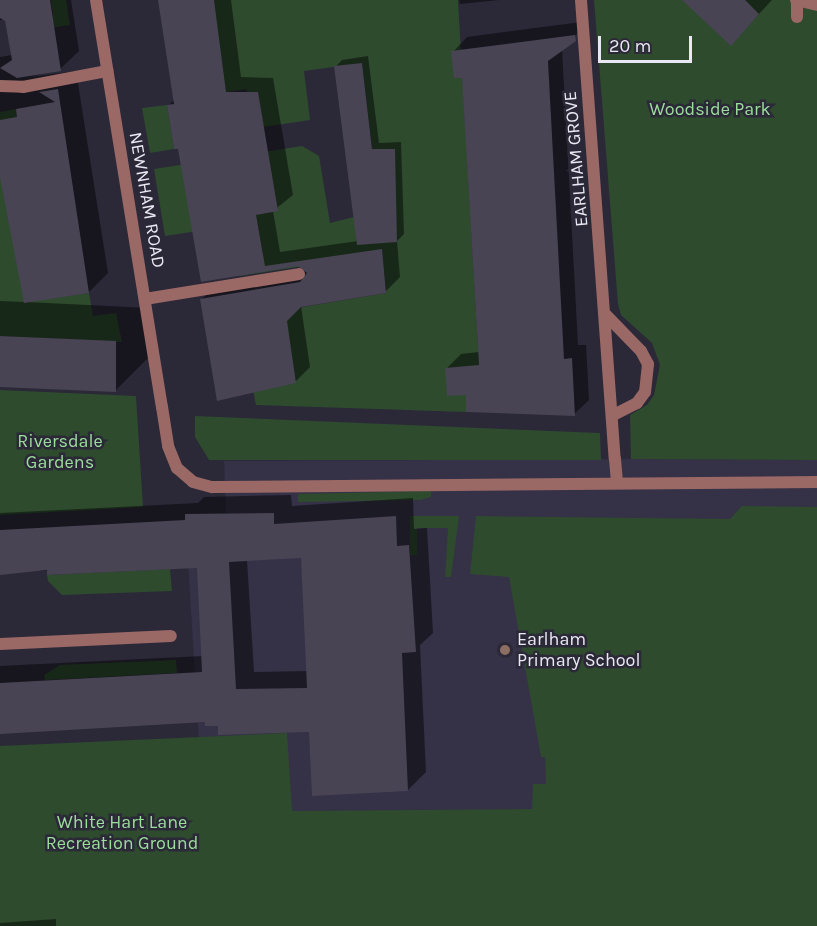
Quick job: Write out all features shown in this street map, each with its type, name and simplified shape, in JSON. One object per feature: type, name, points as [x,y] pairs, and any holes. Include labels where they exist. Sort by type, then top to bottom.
[{"type":"street","name":"NEWNHAM ROAD","points":[[96,0],[171,458],[185,477],[202,486],[817,482]]},
{"type":"street","name":"EARLHAM GROVE","points":[[581,0],[617,482]]},
{"type":"street","points":[[797,16],[797,0],[817,5]]},
{"type":"street","points":[[0,86],[23,87],[107,71]]},
{"type":"street","points":[[145,298],[299,274]]},
{"type":"street","points":[[606,315],[641,351],[648,364],[645,392],[637,403],[613,415]]},
{"type":"street","points":[[0,644],[171,636]]},
{"type":"shaded area","name":"Earlham Primary School","points":[[817,460],[817,810],[291,811],[200,756],[185,514],[226,513],[224,461]]},
{"type":"green space","points":[[51,0],[66,0],[70,25],[50,28],[48,17],[53,16]]},
{"type":"green space","points":[[214,0],[458,0],[479,365],[466,395],[466,412],[256,405],[240,324],[285,310],[386,293],[384,270],[311,265],[240,276],[237,259],[263,254],[257,222],[165,236],[154,169],[302,146],[319,156],[330,223],[354,217],[375,181],[372,147],[362,63],[304,71],[310,120],[263,127],[258,92],[248,93],[246,89],[221,93]]},
{"type":"green space","name":"Woodside Park","points":[[594,0],[817,0],[817,460],[631,459],[630,415],[647,405],[654,395],[660,365],[652,343],[621,315],[618,304]]},
{"type":"green space","points":[[167,105],[174,149],[150,153],[142,108]]},
{"type":"green space","points":[[22,108],[53,298],[89,293],[93,316],[116,313],[122,342],[0,336],[0,112]]},
{"type":"green space","name":"Riversdale Gardens","points":[[0,390],[136,396],[143,507],[0,515]]},
{"type":"green space","points":[[195,416],[600,433],[601,460],[209,460],[195,437]]},
{"type":"green space","points":[[431,491],[431,497],[420,500],[298,502],[298,494]]},
{"type":"green space","name":"White Hart Lane Recreation Ground","points":[[742,506],[817,507],[817,926],[0,926],[0,746],[287,733],[292,811],[532,809],[533,784],[546,784],[545,757],[541,757],[509,577],[470,574],[476,516],[730,519]]},
{"type":"green space","points":[[410,516],[459,516],[451,577],[445,577],[448,528],[417,528],[417,555],[410,555]]},
{"type":"green space","points":[[170,569],[172,591],[62,595],[48,581],[47,575]]},
{"type":"green space","points":[[176,660],[177,673],[45,680],[44,675],[60,665]]},
{"type":"building","points":[[0,0],[50,0],[61,71],[17,78],[0,68],[12,60],[5,21],[0,18]]},
{"type":"building","points":[[158,0],[214,0],[226,92],[258,92],[278,211],[256,215],[265,266],[382,249],[386,293],[301,307],[287,321],[296,383],[217,401],[200,299],[300,282],[307,273],[298,266],[201,282],[178,149],[174,149],[167,105],[174,104]]},
{"type":"building","points":[[682,0],[745,0],[759,14],[731,46]]},
{"type":"building","points":[[575,35],[576,41],[548,61],[564,359],[572,358],[575,416],[466,412],[466,395],[447,396],[445,368],[479,365],[462,78],[454,78],[451,51]]},
{"type":"building","points":[[362,63],[372,149],[395,149],[397,242],[357,245],[334,66]]},
{"type":"building","points":[[58,89],[89,293],[24,303],[0,177],[0,120],[17,117],[16,109],[55,102],[39,92]]},
{"type":"building","points":[[0,336],[116,341],[116,392],[0,387]]},
{"type":"building","points":[[274,513],[274,524],[396,516],[397,546],[409,545],[416,652],[402,653],[408,791],[312,796],[309,732],[218,735],[218,726],[205,726],[205,722],[0,734],[0,683],[202,672],[197,568],[47,575],[47,570],[0,575],[0,530],[185,520],[185,514]],"holes":[[[301,558],[307,688],[236,689],[229,562]]]},
{"type":"place","name":"Earlham Primary School","points":[[505,650]]}]
